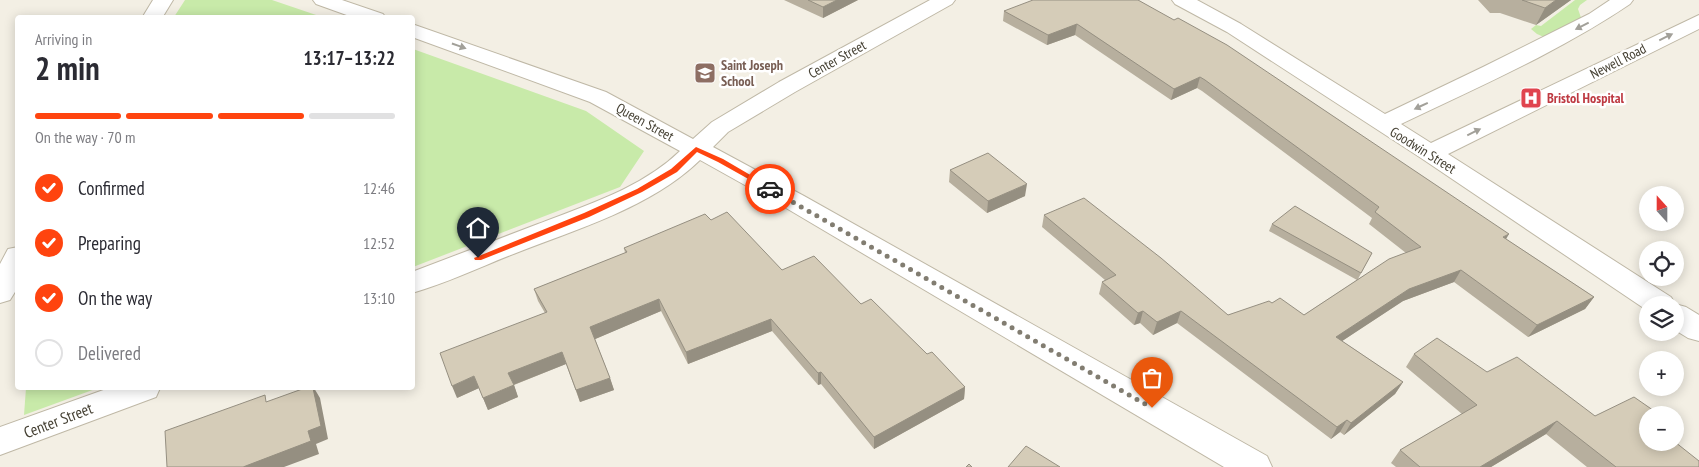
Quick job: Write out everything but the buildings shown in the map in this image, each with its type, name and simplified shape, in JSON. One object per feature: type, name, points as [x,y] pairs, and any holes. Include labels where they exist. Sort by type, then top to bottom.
[{"type":"street","points":[[154,15],[163,0]]},
{"type":"street","points":[[323,0],[367,15]]},
{"type":"street","name":"Center Street","points":[[415,282],[615,202],[666,177],[713,132],[744,112],[945,0]]},
{"type":"street","name":"Goodwin Street","points":[[1182,0],[1234,28],[1430,153],[1646,296]]},
{"type":"street","points":[[1382,124],[1492,72],[1596,18],[1623,0]]},
{"type":"street","name":"Newell Road","points":[[1430,153],[1699,21]]},
{"type":"street","name":"Queen Street","points":[[415,31],[598,97],[720,160],[1254,467]]},
{"type":"street","points":[[0,293],[15,262]]},
{"type":"street","points":[[1684,321],[1699,330]]},
{"type":"street","name":"Center Street","points":[[0,442],[139,390]]},
{"type":"green space","points":[[185,0],[272,0],[316,15],[175,15]]},
{"type":"green space","points":[[1575,0],[1587,0],[1578,9],[1586,32],[1560,44],[1537,34],[1531,29],[1536,25],[1541,26]]},
{"type":"green space","points":[[415,50],[586,111],[644,151],[620,187],[415,266]]},
{"type":"green space","points":[[26,390],[93,390],[24,415]]},
{"type":"way so far","points":[[770,189],[1152,408]]},
{"type":"place","name":"Saint Joseph School","points":[[705,73]]},
{"type":"place","name":"Bristol Hospital","points":[[1531,98]]},
{"type":"route","points":[[478,258],[586,215],[640,191],[674,171],[696,149],[720,160],[770,189]]}]
